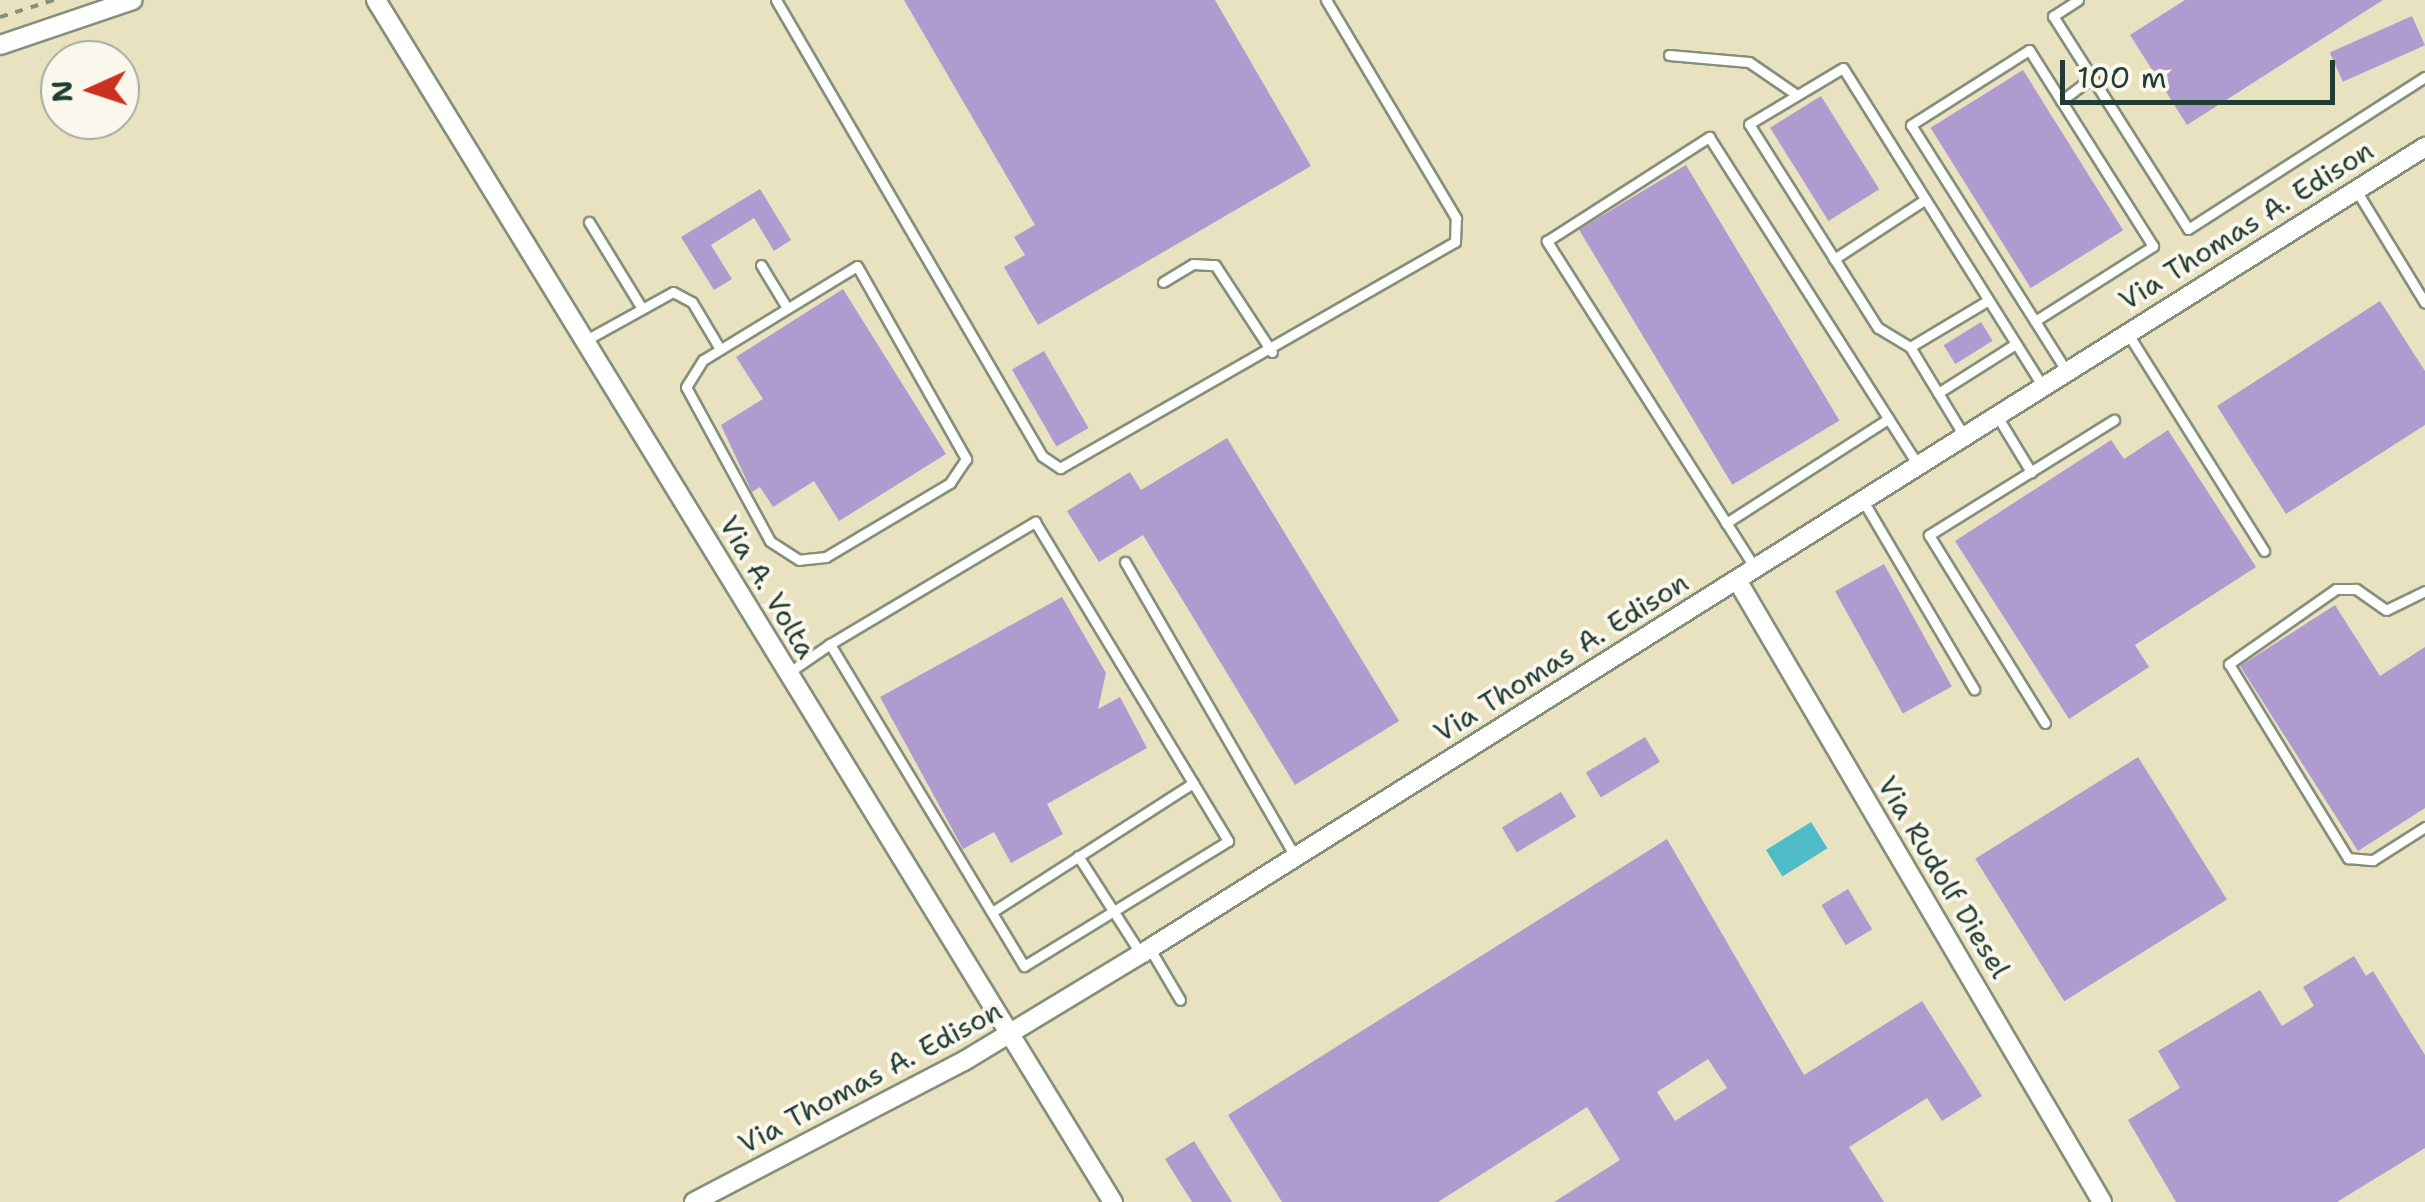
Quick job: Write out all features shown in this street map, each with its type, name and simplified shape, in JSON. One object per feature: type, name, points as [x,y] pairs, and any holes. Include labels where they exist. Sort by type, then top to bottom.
[{"type":"street","points":[[0,44],[132,0]]},
{"type":"street","name":"Via A. Volta","points":[[376,2],[1113,1202]]},
{"type":"street","name":"Via Thomas A. Edison","points":[[702,1199],[1008,1034],[1146,951],[2041,384],[2425,146]]},
{"type":"street","name":"Via Rudolf Diesel","points":[[1737,580],[2101,1202]]},
{"type":"lane","points":[[776,0],[1050,464],[1074,465],[1445,253],[1460,230],[1326,0]]},
{"type":"lane","points":[[2078,0],[2053,16],[2188,229],[2425,78]]},
{"type":"lane","points":[[2035,321],[2153,246],[2029,50],[1911,125],[2035,321],[2066,369]]},
{"type":"lane","points":[[1669,55],[1749,62],[1797,95]]},
{"type":"lane","points":[[1964,434],[1910,347],[1884,336],[1750,124],[1842,68],[2041,384]]},
{"type":"lane","points":[[2061,101],[2092,78]]},
{"type":"lane","points":[[1755,568],[1547,241],[1709,137],[1917,464]]},
{"type":"lane","points":[[2356,190],[2425,303]]},
{"type":"lane","points":[[1834,259],[1924,200]]},
{"type":"lane","points":[[589,222],[642,307]]},
{"type":"lane","points":[[1163,282],[1193,264],[1215,266],[1272,352]]},
{"type":"lane","points":[[760,265],[788,308]]},
{"type":"lane","points":[[857,266],[962,440],[958,476],[826,557],[786,555],[688,400],[692,370],[720,350],[857,266]]},
{"type":"lane","points":[[583,342],[642,307],[683,294],[720,350]]},
{"type":"lane","points":[[1910,347],[1986,301]]},
{"type":"lane","points":[[2127,332],[2264,552]]},
{"type":"lane","points":[[1938,393],[2014,345]]},
{"type":"lane","points":[[1995,414],[2031,472]]},
{"type":"lane","points":[[1726,522],[1888,418]]},
{"type":"lane","points":[[2045,723],[1929,534],[2114,420]]},
{"type":"lane","points":[[1862,499],[1974,689]]},
{"type":"lane","points":[[788,673],[830,644],[1035,522],[1228,842],[1024,966],[830,644]]},
{"type":"lane","points":[[1125,562],[1294,855]]},
{"type":"lane","points":[[2425,591],[2386,610],[2356,589],[2336,589],[2229,664],[2348,858],[2373,860],[2425,827]]},
{"type":"lane","points":[[992,912],[1192,782]]},
{"type":"lane","points":[[1078,856],[1180,1000]]},
{"type":"path","points":[[0,17],[54,0]]},
{"type":"water","points":[[1811,822],[1827,848],[1782,876],[1766,850]]},
{"type":"building","points":[[904,0],[1215,0],[1311,166],[1038,325],[1004,267],[1025,255],[1014,237],[1035,225]]},
{"type":"building","points":[[2185,0],[2383,0],[2187,125],[2130,35]]},
{"type":"building","points":[[2412,16],[2425,45],[2343,82],[2330,53]]},
{"type":"building","points":[[2023,70],[2123,230],[2031,288],[1931,128]]},
{"type":"building","points":[[1821,96],[1879,189],[1828,221],[1770,128]]},
{"type":"building","points":[[1686,165],[1839,420],[1732,485],[1579,229]]},
{"type":"building","points":[[760,189],[791,240],[774,251],[754,218],[711,245],[732,279],[714,290],[681,237]]},
{"type":"building","points":[[843,289],[946,454],[839,521],[814,481],[773,507],[760,487],[752,492],[721,425],[763,399],[736,357]]},
{"type":"building","points":[[2380,301],[2425,371],[2425,425],[2286,514],[2217,406]]},
{"type":"building","points":[[1981,322],[1993,341],[1955,364],[1944,345]]},
{"type":"building","points":[[1044,351],[1088,428],[1056,447],[1012,370]]},
{"type":"building","points":[[2168,430],[2256,567],[2135,645],[2149,667],[2069,719],[1955,541],[2111,440],[2124,459]]},
{"type":"building","points":[[1227,438],[1399,721],[1295,785],[1143,535],[1099,562],[1067,511],[1130,472],[1141,490]]},
{"type":"building","points":[[1884,564],[1952,686],[1903,714],[1835,591]]},
{"type":"building","points":[[1062,597],[1106,673],[1098,709],[1120,697],[1147,748],[1047,804],[1063,834],[1011,863],[994,832],[963,849],[880,697]]},
{"type":"building","points":[[2335,605],[2380,676],[2425,647],[2425,808],[2358,851],[2240,666]]},
{"type":"building","points":[[1645,737],[1660,762],[1601,797],[1586,773]]},
{"type":"building","points":[[2138,757],[2227,899],[2064,1001],[1975,859]]},
{"type":"building","points":[[1561,792],[1576,817],[1517,852],[1502,828]]},
{"type":"building","points":[[1667,839],[1804,1075],[1922,1001],[1982,1096],[1942,1121],[1927,1098],[1849,1147],[1884,1202],[1554,1202],[1620,1160],[1587,1107],[1438,1202],[1282,1202],[1228,1115]],"holes":[[[1708,1059],[1727,1088],[1675,1121],[1657,1092]]]},
{"type":"building","points":[[1848,889],[1872,929],[1846,945],[1821,905]]},
{"type":"building","points":[[2354,956],[2366,976],[2373,971],[2425,1055],[2425,1148],[2337,1202],[2176,1202],[2128,1120],[2180,1088],[2158,1051],[2260,990],[2282,1026],[2314,1006],[2303,987]]},
{"type":"building","points":[[1194,1141],[1232,1202],[1192,1202],[1165,1159]]}]
